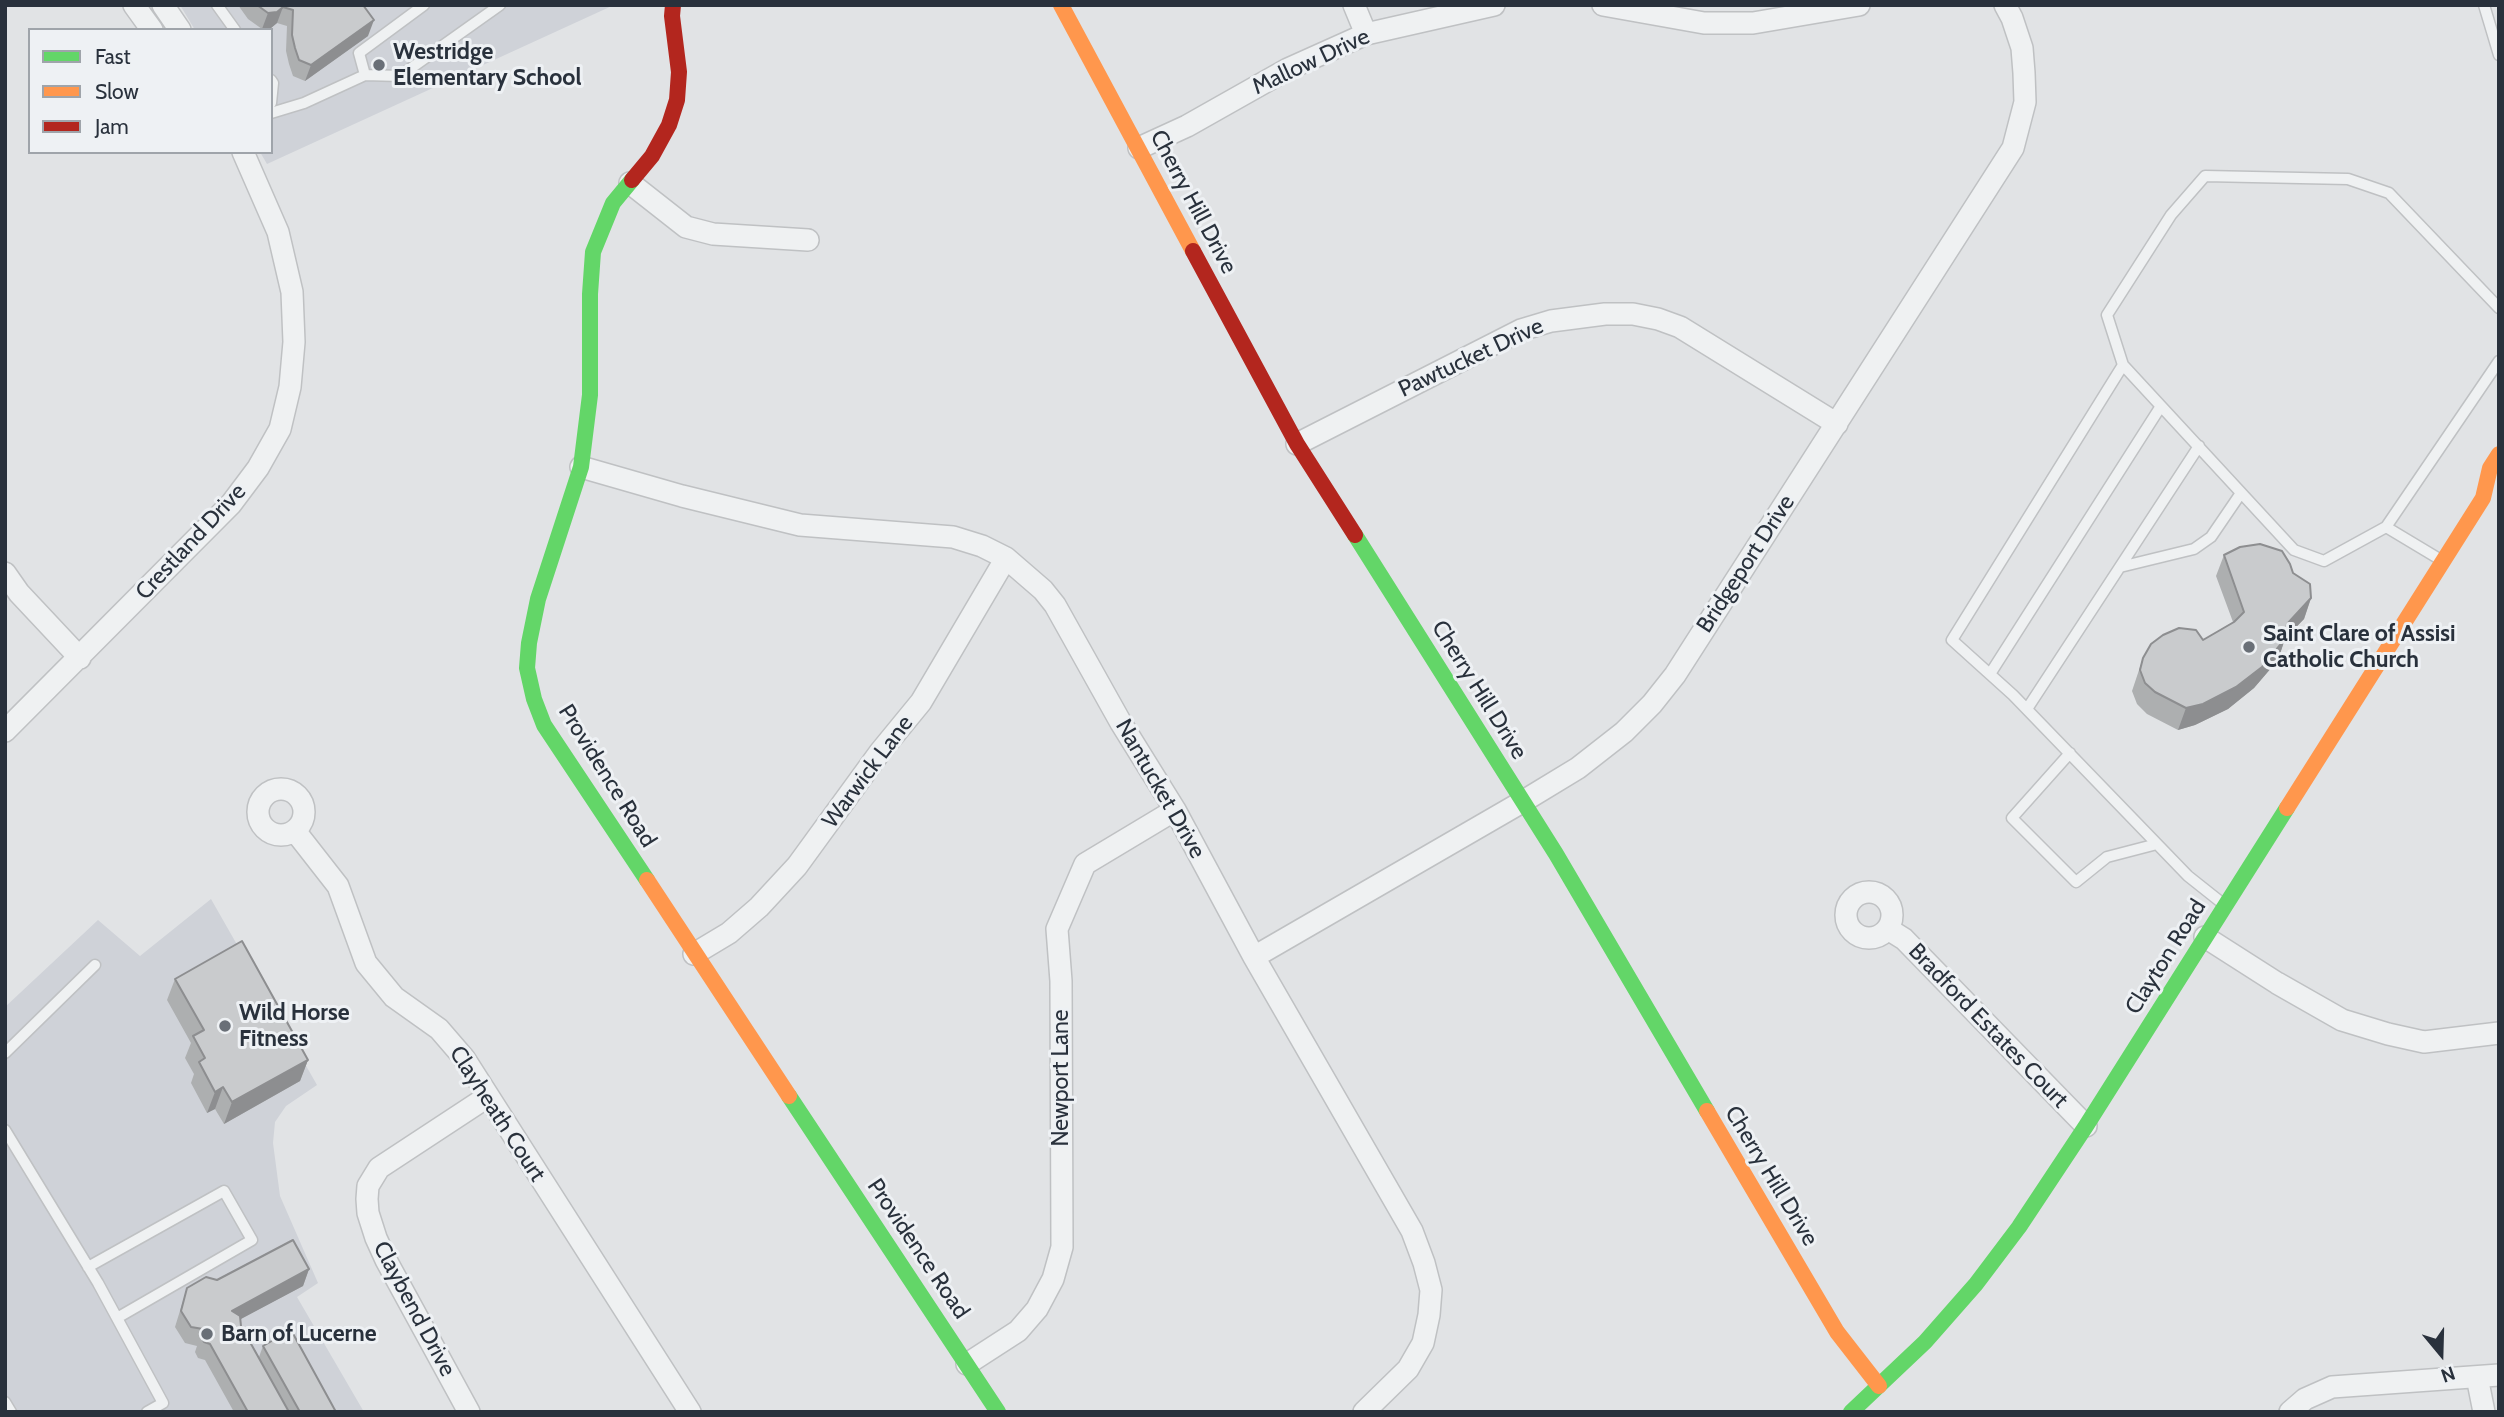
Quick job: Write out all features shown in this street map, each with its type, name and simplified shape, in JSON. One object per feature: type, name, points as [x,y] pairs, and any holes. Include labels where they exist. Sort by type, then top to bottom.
[{"type":"street","points":[[134,5],[151,28]]},
{"type":"street","points":[[163,5],[179,28]]},
{"type":"street","name":"Providence Road","points":[[673,5],[679,72],[677,100],[669,125],[658,146],[613,203],[593,252],[590,294],[590,395],[581,467],[538,599],[529,643],[527,667],[534,699],[544,725],[998,1412]]},
{"type":"street","name":"Cherry Hill Drive","points":[[1061,5],[1297,444],[1556,854],[1837,1332],[1879,1386]]},
{"type":"street","points":[[1354,5],[1366,34]]},
{"type":"street","name":"Mallow Drive","points":[[1139,148],[1288,69],[1366,34],[1494,5]]},
{"type":"street","points":[[1603,5],[1704,23],[1753,23],[1859,5]]},
{"type":"street","name":"Bridgeport Drive","points":[[1254,957],[1578,768],[1624,732],[1652,704],[1675,675],[2013,148],[2025,102],[2024,73],[2022,48],[2005,5]]},
{"type":"street","name":"Crestland Drive","points":[[5,731],[231,504],[258,468],[280,429],[291,376],[294,342],[292,292],[278,232],[244,154]]},
{"type":"street","points":[[630,183],[686,227],[713,234],[808,240]]},
{"type":"street","name":"Pawtucket Drive","points":[[1297,444],[1521,330],[1551,321],[1605,314],[1633,314],[1680,327],[1837,424]]},
{"type":"street","name":"Clayton Road","points":[[1851,1412],[1925,1342],[1976,1284],[2019,1227],[2086,1126],[2444,561],[2483,498],[2490,468],[2499,454]]},
{"type":"street","name":"Nantucket Drive","points":[[581,467],[682,496],[800,525],[953,537],[982,546],[1006,558],[1043,590],[1055,605],[1121,723],[1175,810],[1254,957],[1412,1231],[1431,1290],[1423,1343],[1408,1368],[1364,1412]]},
{"type":"street","name":"Clayton Road","points":[[2483,498],[2499,486]]},
{"type":"street","name":"Warwick Lane","points":[[694,954],[729,933],[759,907],[797,866],[880,752],[921,702],[1006,558]]},
{"type":"street","points":[[5,573],[19,593],[80,658]]},
{"type":"street","name":"Newport Lane","points":[[967,1364],[1018,1331],[1037,1309],[1053,1279],[1062,1247],[1061,981],[1057,929],[1086,864],[1175,810]]},
{"type":"street","name":"Clayheath Court","points":[[295,831],[338,886],[366,963],[394,997],[439,1029],[453,1044],[690,1412]]},
{"type":"street","name":"Bradford Estates Court","points":[[1888,929],[1904,939],[2086,1126]]},
{"type":"street","points":[[2205,937],[2342,1020],[2424,1042],[2499,1034]]},
{"type":"street","name":"Claybend Drive","points":[[469,1412],[386,1260],[368,1213],[367,1199],[368,1186],[379,1168],[487,1097]]},
{"type":"street","points":[[2290,1412],[2305,1399],[2332,1387],[2488,1376],[2484,1412]]},
{"type":"lane","points":[[217,5],[234,28]]},
{"type":"lane","points":[[365,75],[359,53],[424,5]]},
{"type":"lane","points":[[273,112],[304,103],[365,75],[400,76],[500,5]]},
{"type":"lane","points":[[2484,5],[2499,55]]},
{"type":"lane","points":[[2499,308],[2389,194],[2348,179],[2205,176],[2171,215],[2107,315],[2123,365],[2294,550],[2324,561],[2386,527],[2499,361]]},
{"type":"lane","points":[[2123,365],[1952,640],[2013,695],[2188,876],[2225,905]]},
{"type":"lane","points":[[1990,674],[2161,407]]},
{"type":"lane","points":[[2027,709],[2199,446]]},
{"type":"lane","points":[[2120,566],[2194,550],[2211,537],[2241,493]]},
{"type":"lane","points":[[2386,527],[2444,561]]},
{"type":"lane","points":[[2070,753],[2012,818],[2076,882],[2107,857],[2157,844]]},
{"type":"lane","points":[[5,1053],[96,965]]},
{"type":"lane","points":[[5,1130],[88,1266],[163,1403],[147,1412]]},
{"type":"lane","points":[[88,1266],[225,1191],[252,1240],[117,1318]]},
{"type":"lane","points":[[5,1402],[11,1412]]},
{"type":"shaded area","name":"Westridge Elementary School","points":[[180,5],[614,5],[267,164],[261,154],[273,154],[273,28],[194,28]]},
{"type":"shaded area","points":[[211,899],[317,1085],[286,1106],[275,1122],[273,1143],[280,1196],[318,1283],[297,1297],[364,1412],[5,1412],[5,1007],[98,920],[140,956]]},
{"type":"building","points":[[257,5],[363,5],[374,20],[311,65],[299,60],[295,48],[292,35],[293,10],[283,7],[277,12],[268,13]]},
{"type":"building","name":"Saint Clare of Assisi Catholic Church","points":[[2260,544],[2282,551],[2293,573],[2310,584],[2311,598],[2287,624],[2285,639],[2262,667],[2236,687],[2203,704],[2186,708],[2155,692],[2145,683],[2140,670],[2151,644],[2179,628],[2196,630],[2203,640],[2234,622],[2244,612],[2224,555],[2240,547]]},
{"type":"building","name":"Wild Horse Fitness","points":[[242,941],[308,1060],[232,1102],[223,1087],[215,1092],[199,1062],[205,1058],[193,1036],[204,1030],[175,979]]},
{"type":"building","name":"Barn of Lucerne","points":[[293,1240],[309,1269],[232,1311],[240,1316],[241,1326],[289,1412],[248,1412],[210,1344],[204,1342],[201,1336],[203,1329],[191,1327],[181,1311],[187,1288],[206,1277],[217,1280]]},
{"type":"building","points":[[291,1330],[336,1412],[300,1412],[263,1346]]},
{"type":"traffic: fast","points":[[632,180],[613,203],[593,252],[590,294],[590,395],[581,467],[538,599],[527,668],[534,699],[544,725],[647,880]]},
{"type":"traffic: fast","points":[[1355,535],[1556,854],[1707,1111]]},
{"type":"traffic: fast","points":[[1851,1412],[1925,1342],[1976,1284],[2019,1227],[2287,808]]},
{"type":"traffic: fast","points":[[789,1096],[998,1412]]},
{"type":"traffic: slow","points":[[1061,5],[1193,251]]},
{"type":"traffic: slow","points":[[2287,808],[2483,498],[2490,468],[2499,454]]},
{"type":"traffic: slow","points":[[647,880],[789,1096]]},
{"type":"traffic: slow","points":[[1707,1111],[1837,1332],[1879,1386]]},
{"type":"traffic: jam","points":[[632,180],[652,156],[669,125],[677,100],[679,72],[673,5]]},
{"type":"traffic: jam","points":[[1193,251],[1297,444],[1355,535]]},
{"type":"place","name":"Westridge Elementary School","points":[[379,65]]},
{"type":"place","name":"Saint Clare of Assisi Catholic Church","points":[[2249,647]]},
{"type":"place","name":"Wild Horse Fitness","points":[[225,1026]]},
{"type":"place","name":"Barn of Lucerne","points":[[207,1334]]}]
